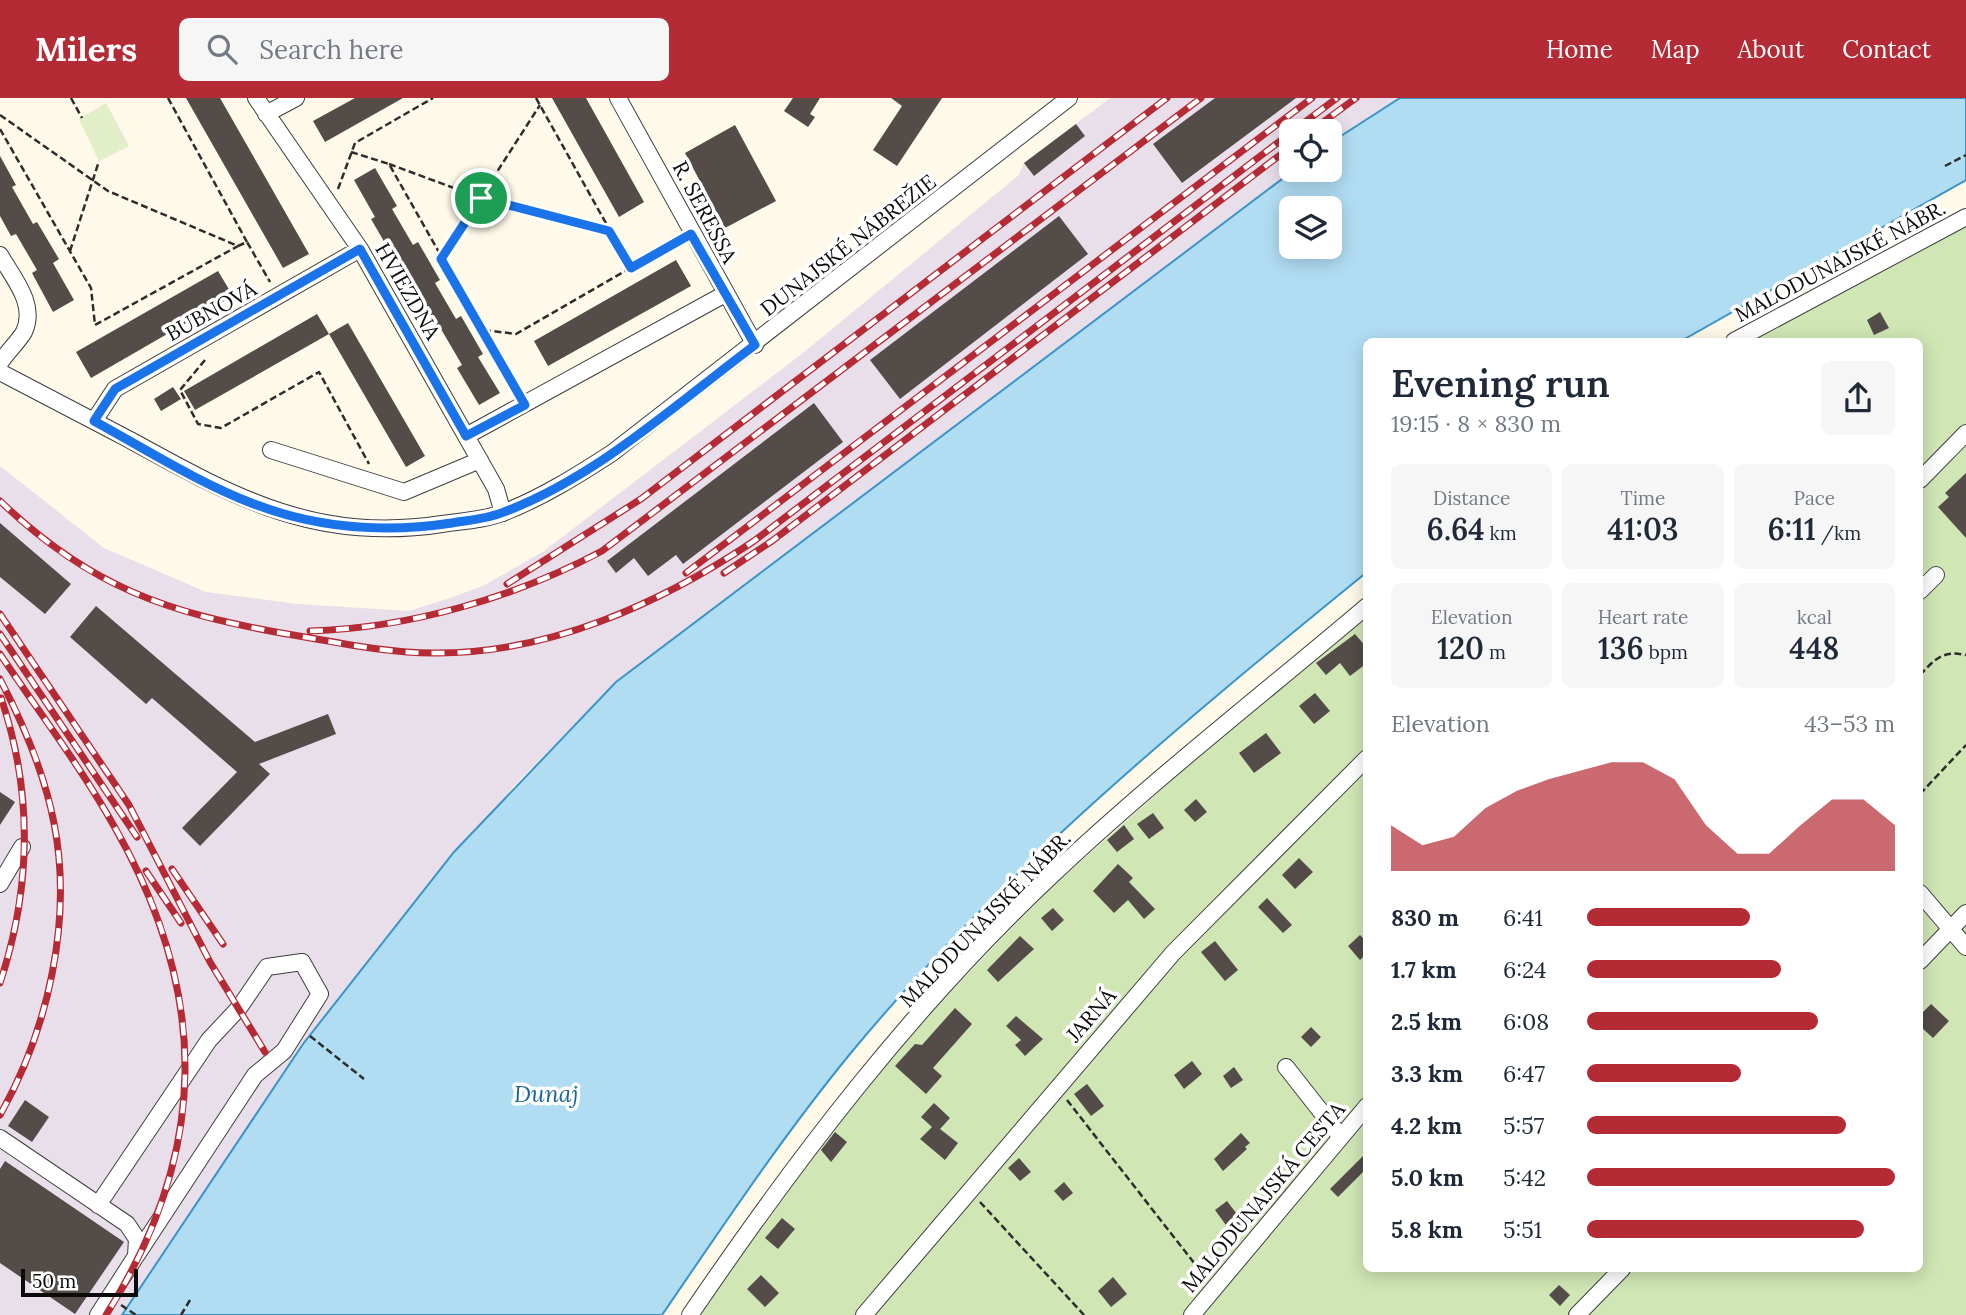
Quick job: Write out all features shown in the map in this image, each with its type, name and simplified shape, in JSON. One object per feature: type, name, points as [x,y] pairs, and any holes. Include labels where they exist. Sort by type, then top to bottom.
[{"type":"street","name":"HVIEZDNA","points":[[256,98],[360,249],[496,489],[503,513]]},
{"type":"street","points":[[266,114],[296,98]]},
{"type":"street","name":"R. SERESSA","points":[[618,98],[643,139],[691,234],[755,345]]},
{"type":"street","name":"DUNAJSKÉ NÁBREŽIE","points":[[0,372],[202,480],[254,504],[302,519],[348,528],[411,529],[503,513],[537,498],[612,453],[755,345],[1069,98]]},
{"type":"street","name":"MALODUNAJSKÉ NÁBR.","points":[[1740,338],[1966,218]]},
{"type":"street","name":"BUBNOVÁ","points":[[94,421],[115,389],[360,249]]},
{"type":"street","points":[[0,255],[26,302],[29,315],[23,334],[0,363]]},
{"type":"street","name":"DUNAJSKÉ NÁBREŽIE","points":[[466,436],[725,294]]},
{"type":"street","points":[[1923,477],[1966,433]]},
{"type":"street","points":[[271,450],[404,492],[480,460]]},
{"type":"street","points":[[1923,588],[1936,575]]},
{"type":"street","name":"MALODUNAJSKÉ NÁBR.","points":[[690,1315],[806,1150],[884,1056],[1008,919],[1114,819],[1363,609]]},
{"type":"street","name":"JARNÁ","points":[[864,1315],[1173,953],[1363,762]]},
{"type":"street","points":[[0,884],[22,847]]},
{"type":"street","points":[[1923,897],[1966,947]]},
{"type":"street","points":[[1923,958],[1966,913]]},
{"type":"street","points":[[98,1205],[209,1041],[239,1008],[267,967],[302,962],[320,994],[285,1051],[255,1075],[98,1315]]},
{"type":"street","points":[[1286,1067],[1341,1137]]},
{"type":"street","name":"MALODUNAJSKÁ CESTA","points":[[1192,1315],[1363,1112]]},
{"type":"street","points":[[3,1147],[127,1224],[137,1239],[136,1256]]},
{"type":"street","points":[[1577,1315],[1619,1272]]},
{"type":"path","points":[[71,98],[82,118]]},
{"type":"path","points":[[168,98],[279,297]]},
{"type":"path","points":[[338,217],[338,188],[355,143],[433,98]]},
{"type":"path","points":[[536,98],[631,268]]},
{"type":"path","points":[[441,259],[540,105]]},
{"type":"path","points":[[0,115],[108,191],[238,246]]},
{"type":"path","points":[[0,129],[91,288],[95,325],[247,242]]},
{"type":"path","points":[[351,152],[481,198],[609,231]]},
{"type":"path","points":[[1945,166],[1966,155]]},
{"type":"path","points":[[70,251],[99,161]]},
{"type":"path","points":[[389,164],[525,405]]},
{"type":"path","points":[[482,329],[516,334],[691,234]]},
{"type":"path","points":[[205,360],[180,390],[198,424],[221,428],[318,372],[380,485]]},
{"type":"path","points":[[1923,672],[1938,657],[1949,652],[1966,655]]},
{"type":"path","points":[[1923,791],[1966,745]]},
{"type":"path","points":[[299,1027],[364,1079]]},
{"type":"path","points":[[1057,1086],[1214,1288]]},
{"type":"path","points":[[969,1189],[1084,1315]]},
{"type":"path","points":[[181,1315],[190,1300]]},
{"type":"shaded area","points":[[1110,98],[1400,98],[1342,135],[1342,119],[1279,119],[1279,181],[616,682],[512,788],[122,1315],[0,1315],[0,466],[104,548],[206,592],[297,604],[409,611],[485,585],[544,551],[803,353],[1019,175],[1024,163]]},
{"type":"green space","points":[[106,103],[129,146],[99,161],[79,119]]},
{"type":"green space","points":[[1966,224],[1966,1315],[698,1315],[795,1172],[917,1027],[1044,894],[1215,742],[1363,619],[1363,1272],[1923,1272],[1923,338],[1754,338]]},
{"type":"water","name":"Dunaj","points":[[1400,98],[1966,98],[1966,180],[1686,338],[1363,338],[1363,575],[1230,684],[1096,800],[969,922],[908,987],[825,1085],[753,1182],[662,1315],[122,1315],[303,1044],[454,852],[616,682],[1279,181],[1342,182],[1342,135]]},
{"type":"building","points":[[186,98],[220,98],[309,254],[283,268]]},
{"type":"building","points":[[355,98],[403,98],[325,142],[313,121]]},
{"type":"building","points":[[552,98],[586,98],[644,202],[619,217]]},
{"type":"building","points":[[793,98],[820,98],[810,114],[815,117],[808,127],[784,111]]},
{"type":"building","points":[[891,98],[942,98],[897,166],[873,150],[902,106]]},
{"type":"building","points":[[1215,98],[1296,98],[1182,183],[1153,144]]},
{"type":"building","points":[[1076,124],[1085,136],[1034,176],[1024,163]]},
{"type":"building","points":[[735,125],[776,201],[725,228],[685,153]]},
{"type":"building","points":[[0,156],[16,185],[12,187],[33,224],[37,222],[59,259],[53,263],[74,300],[53,312],[32,273],[37,270],[16,234],[11,236],[0,216]]},
{"type":"building","points":[[375,168],[397,206],[392,209],[413,245],[418,242],[440,280],[435,283],[456,319],[461,316],[483,354],[478,357],[500,393],[479,405],[457,368],[462,365],[441,329],[436,332],[413,294],[419,290],[397,254],[393,257],[371,219],[375,217],[354,180]]},
{"type":"building","points":[[1059,216],[1088,254],[900,399],[870,360]]},
{"type":"building","points":[[676,260],[691,286],[548,366],[534,341]]},
{"type":"building","points":[[218,271],[233,296],[91,378],[76,352]]},
{"type":"building","points":[[1880,312],[1889,328],[1874,335],[1867,320]]},
{"type":"building","points":[[317,314],[329,334],[195,410],[184,391]]},
{"type":"building","points":[[348,323],[425,456],[406,467],[329,334]]},
{"type":"building","points":[[173,387],[181,399],[161,411],[154,399]]},
{"type":"building","points":[[814,403],[843,442],[683,564],[676,555],[648,576],[634,558],[616,573],[607,561]]},
{"type":"building","points":[[1966,473],[1966,538],[1938,507],[1949,497],[1945,493]]},
{"type":"building","points":[[0,523],[71,584],[45,614],[0,577]]},
{"type":"building","points":[[96,606],[255,742],[328,714],[336,734],[259,764],[270,774],[200,846],[182,828],[237,772],[152,698],[146,704],[70,637]]},
{"type":"building","points":[[1355,634],[1363,643],[1363,666],[1350,676],[1340,663],[1326,675],[1316,663]]},
{"type":"building","points":[[1315,693],[1330,711],[1314,724],[1299,706]]},
{"type":"building","points":[[1266,733],[1281,753],[1254,773],[1239,753]]},
{"type":"building","points":[[0,792],[15,802],[0,825]]},
{"type":"building","points":[[1196,799],[1207,812],[1195,822],[1184,810]]},
{"type":"building","points":[[1153,813],[1164,828],[1149,839],[1137,824]]},
{"type":"building","points":[[1124,825],[1134,839],[1117,852],[1107,840]]},
{"type":"building","points":[[1299,858],[1313,872],[1295,889],[1282,875]]},
{"type":"building","points":[[1118,864],[1133,878],[1129,882],[1155,909],[1144,919],[1128,900],[1114,913],[1093,891]]},
{"type":"building","points":[[1267,898],[1292,925],[1283,933],[1258,907]]},
{"type":"building","points":[[1053,908],[1064,920],[1052,931],[1041,918]]},
{"type":"building","points":[[1360,935],[1363,938],[1363,957],[1360,960],[1348,946]]},
{"type":"building","points":[[1020,936],[1034,949],[998,982],[987,970]]},
{"type":"building","points":[[1215,941],[1238,970],[1225,981],[1201,952]]},
{"type":"building","points":[[1931,1004],[1949,1021],[1933,1038],[1923,1029],[1923,1012]]},
{"type":"building","points":[[955,1008],[972,1024],[933,1068],[942,1076],[926,1094],[895,1066],[915,1044],[922,1045]]},
{"type":"building","points":[[1016,1016],[1043,1039],[1025,1056],[1015,1045],[1021,1040],[1006,1026]]},
{"type":"building","points":[[1311,1027],[1321,1037],[1311,1047],[1301,1037]]},
{"type":"building","points":[[1192,1061],[1202,1074],[1184,1089],[1174,1075]]},
{"type":"building","points":[[1234,1067],[1243,1080],[1231,1088],[1223,1076]]},
{"type":"building","points":[[1087,1084],[1104,1106],[1091,1116],[1074,1094]]},
{"type":"building","points":[[25,1100],[49,1117],[32,1142],[8,1126]]},
{"type":"building","points":[[934,1103],[950,1118],[940,1129],[958,1143],[945,1160],[920,1139],[932,1127],[921,1117]]},
{"type":"building","points":[[835,1132],[847,1142],[831,1162],[821,1150]]},
{"type":"building","points":[[1241,1133],[1250,1143],[1223,1171],[1214,1159]]},
{"type":"building","points":[[1363,1156],[1363,1172],[1338,1197],[1330,1189]]},
{"type":"building","points":[[1019,1158],[1031,1172],[1020,1181],[1008,1168]]},
{"type":"building","points":[[5,1161],[124,1242],[75,1314],[0,1263],[0,1169]]},
{"type":"building","points":[[1064,1182],[1073,1193],[1063,1201],[1054,1191]]},
{"type":"building","points":[[1227,1201],[1243,1222],[1231,1232],[1215,1210]]},
{"type":"building","points":[[782,1218],[795,1229],[778,1249],[765,1238]]},
{"type":"building","points":[[761,1275],[779,1293],[765,1307],[747,1289]]},
{"type":"building","points":[[1113,1277],[1127,1294],[1111,1307],[1098,1291]]},
{"type":"building","points":[[1559,1285],[1570,1295],[1560,1306],[1549,1295]]},
{"type":"railway","points":[[507,584],[641,499],[1167,98]]},
{"type":"railway","points":[[310,631],[385,624],[460,607],[533,583],[602,551],[1201,98]]},
{"type":"railway","points":[[686,573],[1312,98]]},
{"type":"railway","points":[[1309,119],[1337,98]]},
{"type":"railway","points":[[1327,119],[1356,98]]},
{"type":"railway","points":[[0,501],[33,531],[66,555],[132,592],[167,605],[244,626],[342,644],[415,653],[477,651],[561,635],[642,604],[718,564],[754,541],[1279,142]]},
{"type":"railway","points":[[724,573],[772,541],[1279,156]]},
{"type":"railway","points":[[0,614],[129,805],[210,962],[265,1052]]},
{"type":"railway","points":[[0,634],[137,837]]},
{"type":"railway","points":[[0,654],[114,826],[145,889],[168,950],[181,1011],[185,1072],[180,1133],[165,1193],[140,1254],[106,1315]]},
{"type":"railway","points":[[0,679],[25,731],[45,785],[59,860],[60,898],[58,936],[43,1011],[17,1082],[0,1115]]},
{"type":"railway","points":[[0,983],[18,912],[24,840],[19,769],[1,698]]},
{"type":"railway","points":[[172,869],[223,944]]},
{"type":"railway","points":[[146,871],[181,923]]},
{"type":"route","points":[[481,198],[609,231],[631,268],[691,234],[755,345],[612,453],[537,498],[503,513],[480,519],[411,529],[348,528],[302,519],[254,504],[202,480],[94,421],[115,389],[360,249],[466,436],[525,405],[441,259],[481,198]]}]
